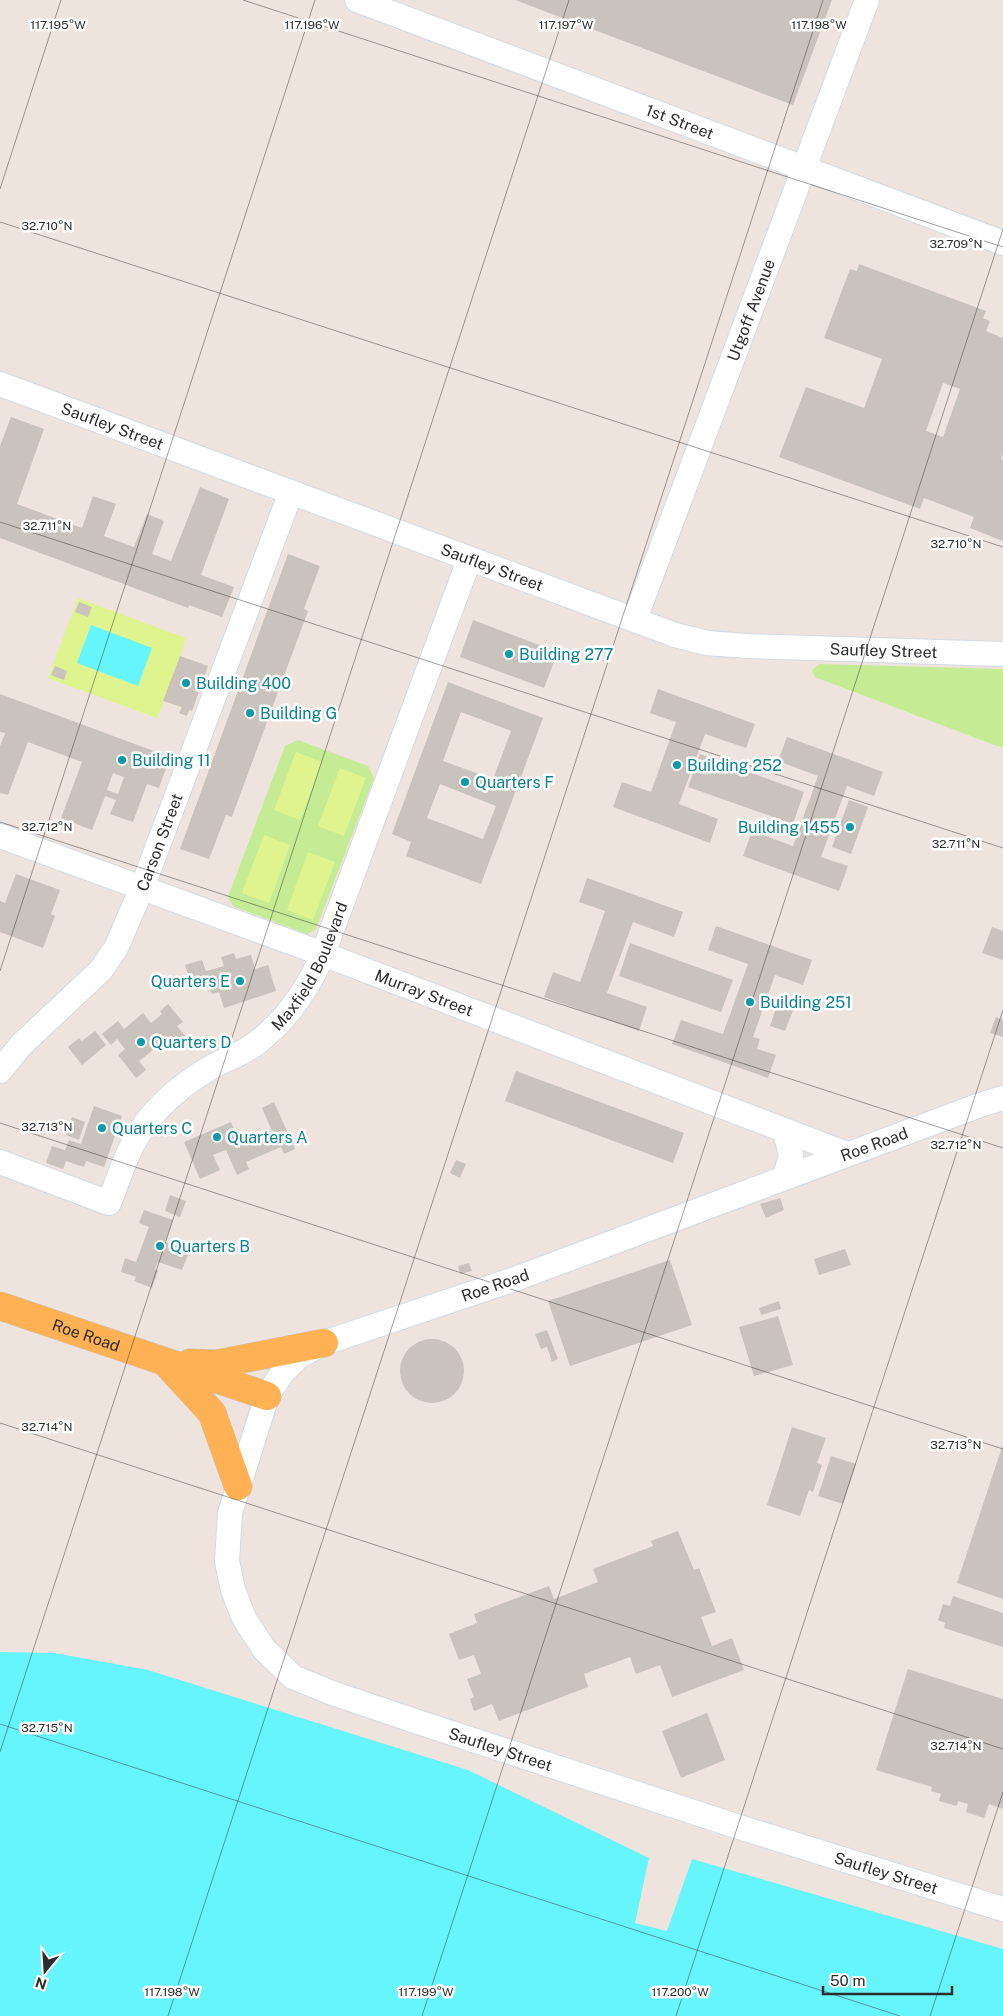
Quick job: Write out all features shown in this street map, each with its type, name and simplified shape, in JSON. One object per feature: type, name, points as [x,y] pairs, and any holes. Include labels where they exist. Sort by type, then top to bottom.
[{"type":"main road","name":"Roe Road","points":[[0,1306],[267,1396]]},
{"type":"main road","points":[[166,1362],[217,1364],[324,1343]]},
{"type":"main road","points":[[166,1362],[212,1413],[238,1486]]},
{"type":"street","name":"1st Street","points":[[357,0],[1003,243]]},
{"type":"street","name":"Utgoff Avenue","points":[[635,619],[867,0]]},
{"type":"street","name":"Saufley Street","points":[[0,384],[674,635],[707,643],[747,646],[1003,654]]},
{"type":"street","name":"Carson Street","points":[[0,1071],[21,1045],[101,970],[116,948],[142,888],[291,492]]},
{"type":"street","name":"Maxfield Boulevard","points":[[0,1162],[109,1203],[133,1141],[155,1112],[190,1082],[257,1043],[299,999],[324,954],[469,560]]},
{"type":"street","name":"Murray Street","points":[[0,836],[324,954],[846,1154]]},
{"type":"street","name":"Roe Road","points":[[267,1396],[282,1372],[298,1357],[324,1343],[512,1280],[846,1154],[1003,1098]]},
{"type":"street","points":[[785,1132],[790,1156],[785,1177]]},
{"type":"street","name":"Saufley Street","points":[[267,1396],[230,1513],[227,1561],[233,1590],[244,1618],[264,1650],[293,1677],[332,1693],[428,1726],[736,1826],[1003,1908]]},
{"type":"green space","points":[[78,598],[186,638],[180,656],[208,666],[192,711],[189,710],[187,716],[179,713],[181,707],[164,701],[157,718],[48,678]]},
{"type":"green space","points":[[820,664],[1003,669],[1003,747],[815,677],[812,670]]},
{"type":"green space","points":[[298,740],[368,766],[374,778],[316,929],[307,934],[233,906],[228,897],[285,746]]},
{"type":"green space","points":[[296,752],[322,762],[300,820],[274,810]]},
{"type":"green space","points":[[340,768],[366,778],[344,836],[318,826]]},
{"type":"green space","points":[[264,835],[290,845],[269,903],[242,893]]},
{"type":"green space","points":[[308,852],[335,862],[313,920],[287,910]]},
{"type":"water","points":[[91,625],[152,648],[138,686],[77,663]]},
{"type":"water","points":[[0,1652],[54,1653],[148,1670],[468,1770],[649,1858],[635,1923],[667,1931],[692,1859],[1003,1949],[1003,2016],[0,2016]]},
{"type":"building","points":[[515,0],[832,0],[793,105]]},
{"type":"building","points":[[859,264],[986,311],[983,318],[990,321],[986,331],[1003,338],[1003,454],[1001,460],[1003,460],[1003,541],[970,528],[974,517],[924,498],[920,509],[779,457],[806,387],[864,408],[882,359],[824,338],[850,269],[857,271]],"holes":[[[943,383],[960,389],[943,437],[926,431]]]},
{"type":"building","points":[[11,417],[44,429],[17,504],[82,528],[93,496],[116,504],[104,536],[134,547],[147,514],[164,521],[152,554],[171,561],[200,487],[229,499],[201,575],[234,587],[222,617],[189,605],[188,608],[0,538],[0,446]]},
{"type":"building","name":"Building G","points":[[288,554],[320,566],[304,609],[308,611],[232,817],[226,815],[209,859],[180,849]]},
{"type":"building","points":[[79,602],[92,607],[88,617],[75,612]]},
{"type":"building","name":"Building 277","points":[[473,620],[558,652],[544,688],[460,657]]},
{"type":"building","name":"Building 400","points":[[180,656],[208,666],[192,711],[189,710],[187,716],[179,713],[182,707],[163,701]]},
{"type":"building","points":[[55,666],[67,671],[64,680],[51,675]]},
{"type":"building","name":"Quarters F","points":[[448,682],[543,718],[481,884],[406,856],[411,842],[392,834]],"holes":[[[461,712],[511,731],[493,779],[443,761]],[[440,784],[496,806],[483,839],[427,818]]]},
{"type":"building","name":"Building 252","points":[[658,689],[755,724],[746,748],[705,734],[679,804],[718,819],[710,843],[613,807],[622,782],[651,792],[676,722],[650,713]]},
{"type":"building","name":"Building 11","points":[[0,694],[170,757],[159,788],[147,784],[133,822],[110,814],[116,800],[105,796],[92,830],[61,818],[82,762],[28,742],[8,795],[0,793],[0,746],[5,733],[0,732]],"holes":[[[113,773],[124,777],[118,794],[107,790]]]},
{"type":"building","name":"Building 252","points":[[787,737],[883,772],[874,796],[847,786],[821,857],[848,866],[839,891],[743,856],[752,831],[793,846],[818,776],[778,761]]},
{"type":"building","name":"Building 252","points":[[700,754],[804,792],[793,824],[688,787]]},
{"type":"building","name":"Building 1455","points":[[849,800],[868,807],[851,854],[832,847]]},
{"type":"building","points":[[16,874],[60,890],[51,914],[55,916],[43,948],[0,932],[0,901],[5,903]]},
{"type":"building","points":[[587,878],[683,912],[674,937],[633,922],[607,993],[647,1007],[639,1031],[544,997],[553,972],[580,982],[605,911],[579,902]]},
{"type":"building","name":"Building 251","points":[[716,926],[812,960],[803,985],[775,975],[753,1037],[760,1039],[757,1049],[776,1055],[768,1078],[672,1044],[681,1020],[723,1034],[748,964],[708,950]]},
{"type":"building","points":[[992,927],[1003,931],[1003,960],[982,953]]},
{"type":"building","name":"Building 251","points":[[630,943],[733,980],[721,1012],[619,976]]},
{"type":"building","name":"Quarters E","points":[[234,953],[236,959],[251,955],[255,969],[268,965],[276,991],[224,1008],[219,992],[212,994],[207,979],[191,983],[185,965],[202,960],[206,971],[224,966],[221,957]]},
{"type":"building","points":[[779,1000],[795,1005],[785,1031],[770,1026]]},
{"type":"building","name":"Quarters D","points":[[168,1004],[183,1022],[177,1026],[187,1038],[179,1044],[171,1036],[139,1061],[146,1070],[136,1078],[118,1055],[125,1049],[117,1039],[111,1045],[102,1034],[118,1021],[124,1029],[143,1013],[151,1023],[162,1014],[160,1011]]},
{"type":"building","points":[[996,1017],[1003,1020],[1003,1037],[990,1033]]},
{"type":"building","points":[[95,1031],[106,1045],[82,1065],[68,1047],[79,1038],[82,1041]]},
{"type":"building","points":[[516,1071],[684,1133],[673,1163],[505,1101]]},
{"type":"building","name":"Quarters A","points":[[274,1102],[295,1149],[284,1154],[281,1147],[246,1162],[249,1169],[237,1175],[226,1150],[213,1155],[220,1170],[200,1179],[184,1142],[231,1122],[240,1144],[272,1131],[262,1108]]},
{"type":"building","name":"Quarters C","points":[[94,1106],[122,1116],[104,1167],[86,1161],[84,1167],[66,1161],[63,1169],[46,1163],[52,1146],[65,1150],[69,1140],[81,1144]]},
{"type":"building","points":[[72,1117],[85,1122],[79,1140],[66,1135]]},
{"type":"building","points":[[456,1160],[466,1164],[460,1178],[450,1173]]},
{"type":"building","points":[[170,1195],[186,1201],[180,1217],[165,1211]]},
{"type":"building","points":[[780,1198],[784,1210],[766,1218],[760,1204]]},
{"type":"building","name":"Quarters B","points":[[144,1210],[173,1220],[165,1242],[190,1250],[182,1270],[158,1262],[155,1269],[158,1271],[152,1288],[134,1281],[136,1277],[121,1272],[125,1258],[136,1262],[149,1227],[139,1223]]},
{"type":"building","points":[[845,1249],[851,1265],[819,1275],[814,1259]]},
{"type":"building","points":[[670,1260],[692,1325],[570,1366],[548,1301]]},
{"type":"building","points":[[469,1263],[472,1271],[460,1274],[458,1266]]},
{"type":"building","points":[[779,1301],[781,1309],[761,1315],[759,1308]]},
{"type":"building","points":[[778,1316],[793,1365],[754,1376],[739,1327]]},
{"type":"building","points":[[547,1330],[558,1359],[552,1362],[547,1347],[541,1349],[535,1334]]},
{"type":"building","points":[[432,1339],[450,1345],[458,1353],[464,1371],[458,1389],[450,1397],[432,1403],[414,1397],[406,1389],[400,1371],[406,1353],[414,1345]]},
{"type":"building","points":[[792,1427],[826,1438],[817,1463],[822,1465],[813,1492],[809,1490],[800,1516],[767,1505]]},
{"type":"building","points":[[1003,1444],[1003,1599],[957,1583]]},
{"type":"building","points":[[831,1456],[856,1464],[843,1504],[818,1496]]},
{"type":"building","points":[[678,1531],[694,1570],[699,1568],[716,1612],[701,1617],[712,1646],[732,1638],[744,1670],[672,1697],[660,1665],[636,1674],[630,1657],[584,1674],[588,1687],[499,1721],[492,1704],[474,1711],[470,1699],[474,1697],[467,1679],[481,1674],[474,1655],[459,1660],[449,1634],[477,1623],[474,1614],[549,1586],[554,1599],[598,1582],[593,1569],[653,1546],[651,1541]]},
{"type":"building","points":[[953,1596],[1003,1613],[1003,1647],[944,1628],[945,1623],[938,1620],[943,1604],[950,1606]]},
{"type":"building","points":[[908,1669],[1003,1699],[1003,1809],[989,1804],[984,1818],[966,1812],[968,1804],[958,1801],[957,1806],[939,1801],[941,1794],[931,1791],[932,1787],[876,1770]]},
{"type":"building","points":[[707,1713],[725,1760],[681,1778],[662,1731]]},
{"type":"place","name":"Building 277","points":[[509,654]]},
{"type":"place","name":"Building 400","points":[[186,683]]},
{"type":"place","name":"Building G","points":[[250,713]]},
{"type":"place","name":"Building 11","points":[[122,760]]},
{"type":"place","name":"Building 252","points":[[677,765]]},
{"type":"place","name":"Quarters F","points":[[465,782]]},
{"type":"place","name":"Building 1455","points":[[850,827]]},
{"type":"place","name":"Quarters E","points":[[240,981]]},
{"type":"place","name":"Building 251","points":[[750,1002]]},
{"type":"place","name":"Quarters D","points":[[141,1042]]},
{"type":"place","name":"Quarters C","points":[[102,1128]]},
{"type":"place","name":"Quarters A","points":[[217,1137]]},
{"type":"place","name":"Quarters B","points":[[160,1246]]}]
